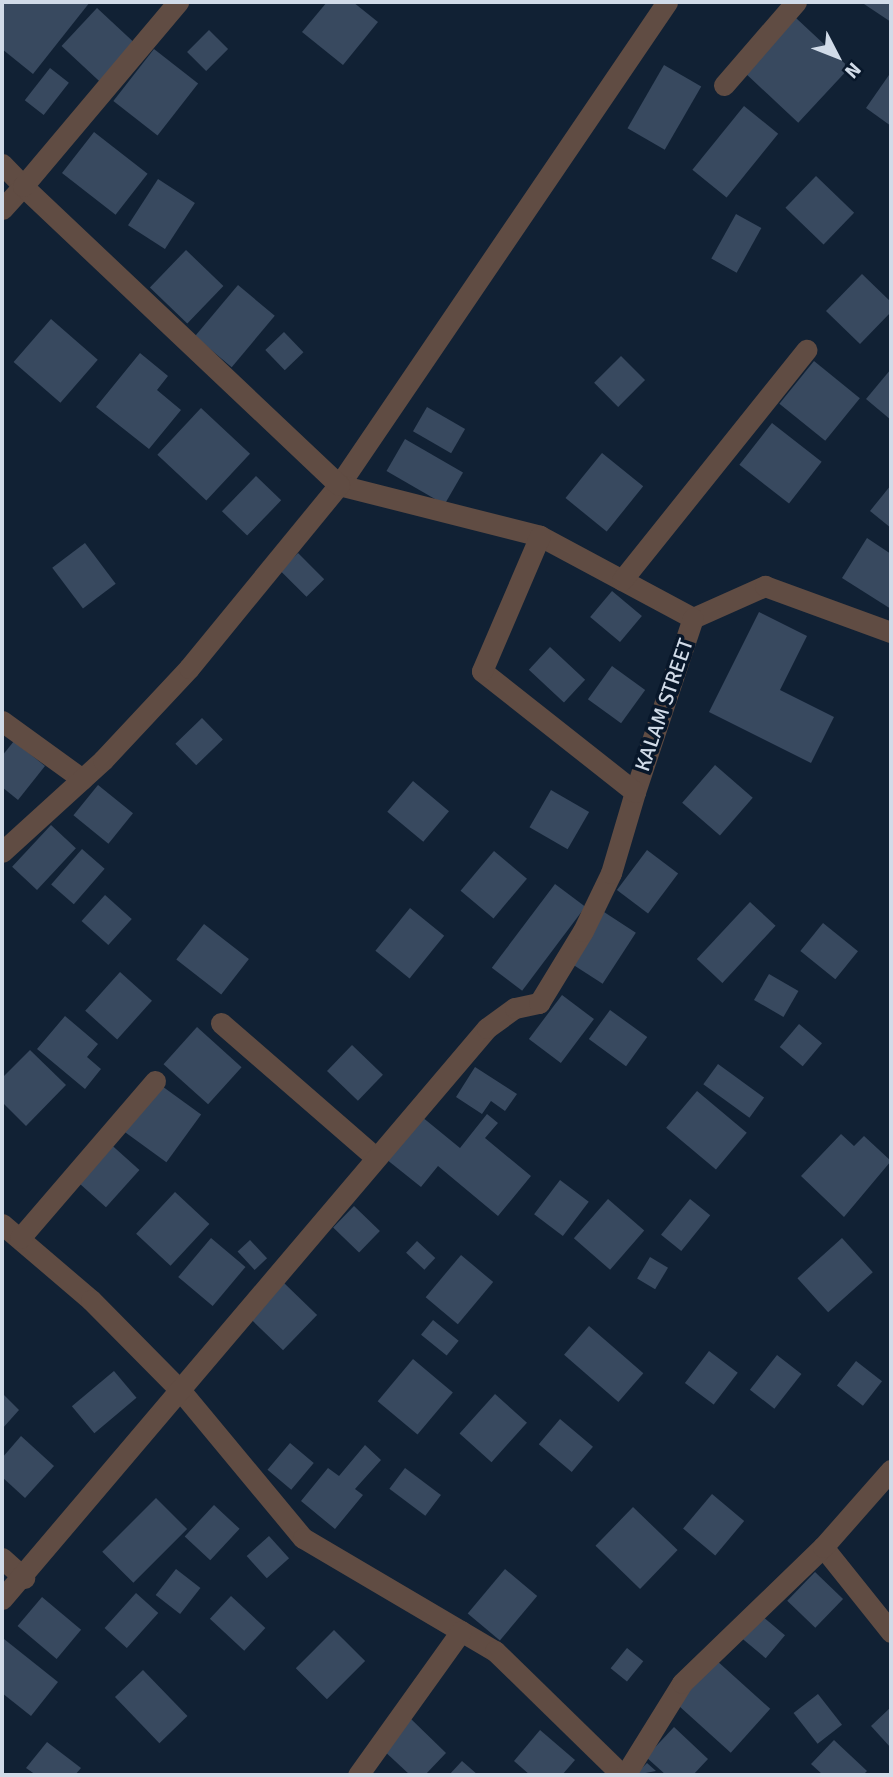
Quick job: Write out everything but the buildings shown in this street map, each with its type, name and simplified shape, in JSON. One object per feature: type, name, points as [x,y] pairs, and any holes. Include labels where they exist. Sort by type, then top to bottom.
[{"type":"street","points":[[2,209],[178,2]]},
{"type":"street","points":[[2,852],[82,779],[189,668],[339,485],[667,2]]},
{"type":"street","points":[[724,85],[796,2]]},
{"type":"street","points":[[2,164],[339,485],[540,536],[693,618],[765,586],[891,632]]},
{"type":"street","points":[[622,580],[806,350]]},
{"type":"street","points":[[540,536],[482,671],[635,792]]},
{"type":"street","name":"KALAM STREET","points":[[2,1599],[24,1578],[375,1157],[487,1028],[515,1008],[539,1003],[611,873],[693,618]]},
{"type":"street","points":[[2,721],[82,779]]},
{"type":"street","points":[[221,1023],[375,1157]]},
{"type":"street","points":[[20,1238],[155,1081]]},
{"type":"street","points":[[2,1224],[180,1390],[303,1538],[495,1651],[623,1775],[682,1683],[823,1547],[891,1470]]},
{"type":"street","points":[[823,1547],[891,1632]]},
{"type":"street","points":[[2,1558],[24,1578]]},
{"type":"street","points":[[358,1775],[461,1631]]}]
